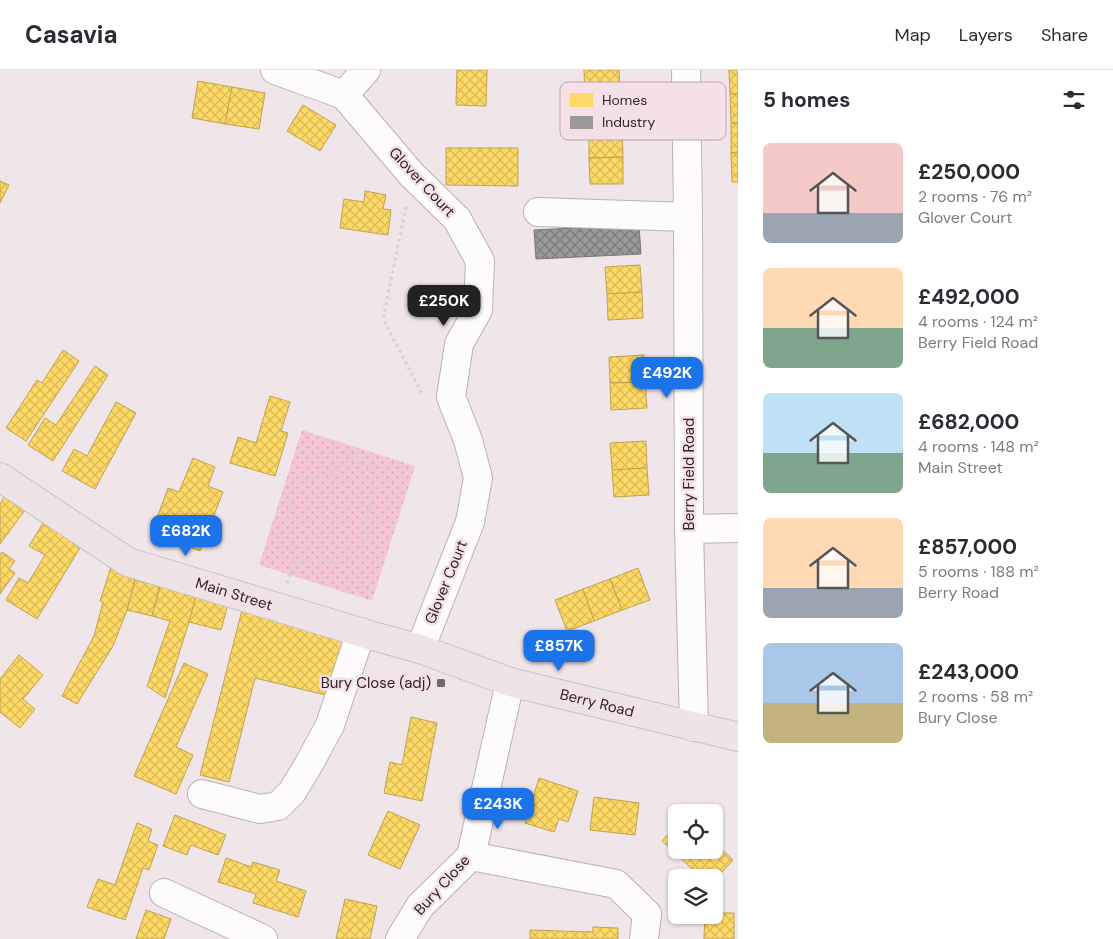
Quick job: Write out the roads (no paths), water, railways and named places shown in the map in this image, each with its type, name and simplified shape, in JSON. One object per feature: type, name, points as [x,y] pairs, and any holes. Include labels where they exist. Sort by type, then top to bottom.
[{"type":"main road","name":"Main Street","points":[[0,477],[128,562],[367,634]]},
{"type":"main road","name":"Berry Road","points":[[367,634],[420,649],[510,682],[738,737]]},
{"type":"street","name":"Glover Court","points":[[275,70],[344,95],[412,174],[457,219],[480,261],[478,310],[459,344],[452,397],[468,440],[478,478],[470,522],[420,649]]},
{"type":"street","points":[[344,95],[366,70]]},
{"type":"street","name":"Berry Field Road","points":[[687,140],[689,529],[694,727]]},
{"type":"street","points":[[538,212],[688,217]]},
{"type":"street","points":[[689,529],[738,528]]},
{"type":"street","points":[[202,794],[260,810],[278,806],[292,792],[330,725],[367,634]]},
{"type":"street","name":"Bury Close","points":[[400,939],[420,906],[471,856],[510,682]]},
{"type":"street","points":[[471,856],[616,884],[647,914],[644,939]]},
{"type":"street","points":[[164,893],[263,939]]},
{"type":"place","name":"Bury Close (adj)","points":[[441,683]]}]
